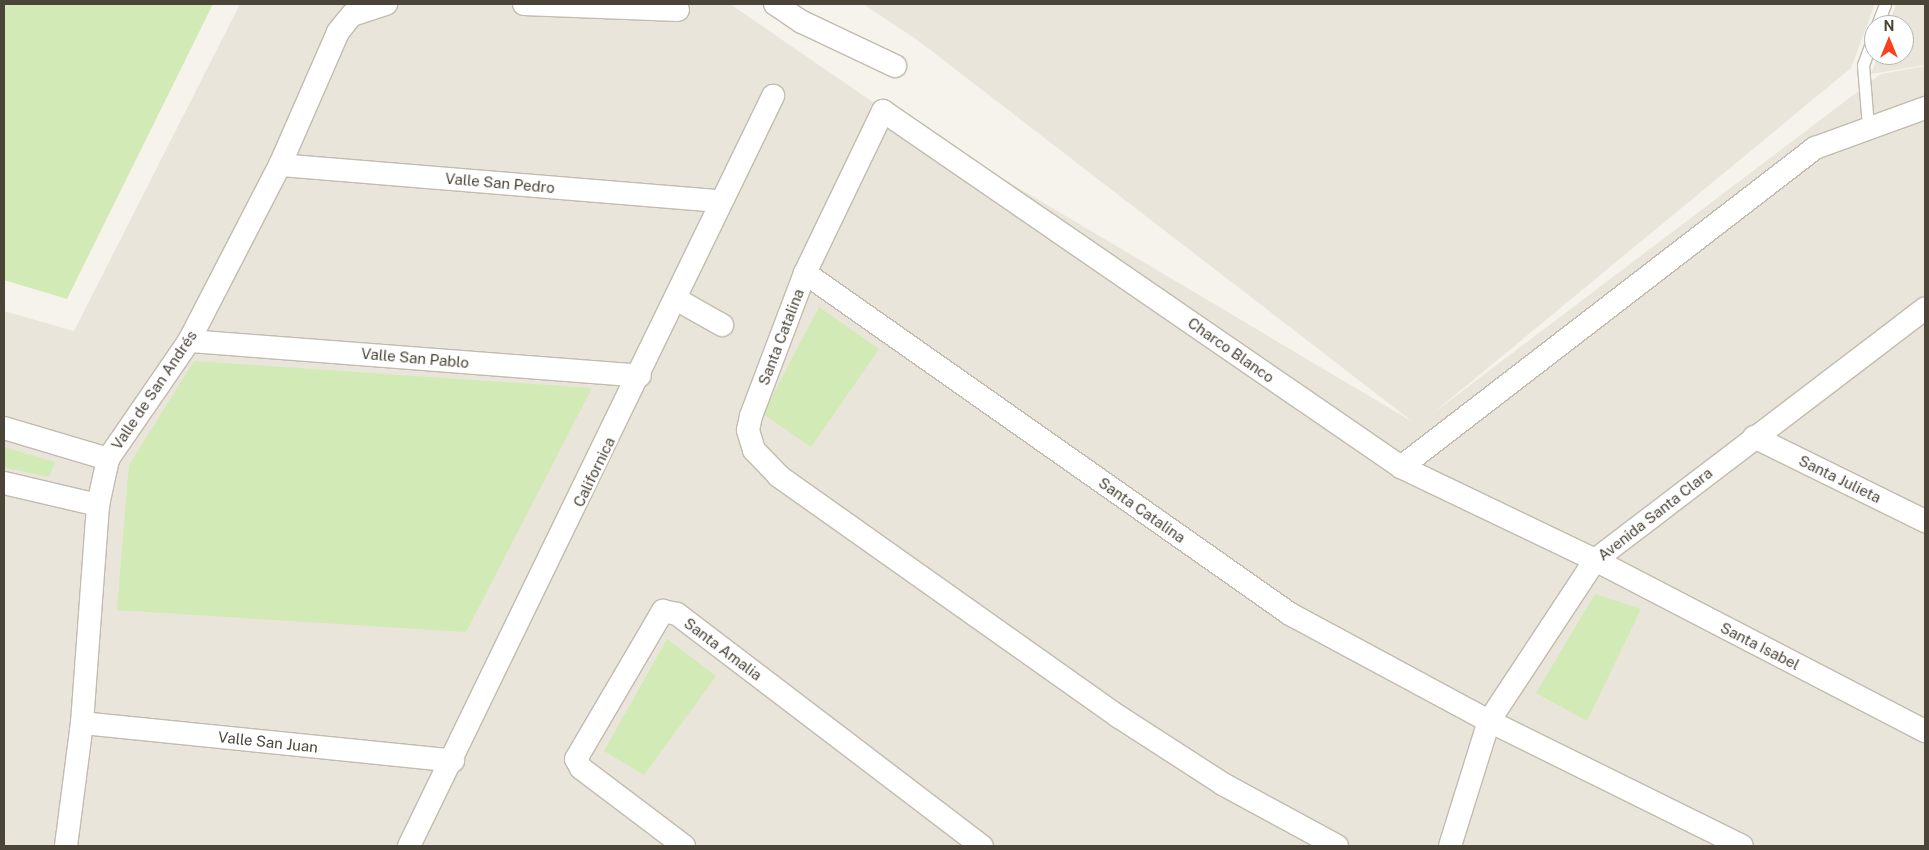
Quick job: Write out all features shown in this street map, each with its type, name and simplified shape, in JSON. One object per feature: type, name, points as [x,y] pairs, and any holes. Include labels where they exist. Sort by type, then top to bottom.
[{"type":"street","points":[[524,4],[678,10]]},
{"type":"street","points":[[775,4],[802,22],[895,66]]},
{"type":"street","name":"Valle de San Andrés","points":[[66,846],[82,723],[98,505],[108,459],[189,340],[280,165],[338,32],[377,5]]},
{"type":"street","name":"Californica","points":[[409,846],[453,761],[640,376],[721,201],[773,96]]},
{"type":"street","points":[[1400,467],[1815,148],[1868,126],[1925,108]]},
{"type":"street","name":"Charco Blanco","points":[[805,273],[883,111],[1400,467],[1595,560]]},
{"type":"street","name":"Valle San Pedro","points":[[280,165],[721,201]]},
{"type":"street","name":"Santa Catalina","points":[[1337,846],[1223,784],[1119,717],[765,464],[751,442],[751,416],[805,273],[1290,614],[1489,721]]},
{"type":"street","points":[[676,299],[722,325]]},
{"type":"street","name":"Avenida Santa Clara","points":[[1450,846],[1489,721],[1595,560],[1754,437],[1923,311]]},
{"type":"street","name":"Valle San Pablo","points":[[189,340],[640,376]]},
{"type":"street","points":[[4,428],[108,459]]},
{"type":"street","name":"Santa Julieta","points":[[1754,437],[1925,521]]},
{"type":"street","points":[[4,483],[98,505]]},
{"type":"street","name":"Santa Isabel","points":[[1595,560],[1925,731]]},
{"type":"street","name":"Santa Amalia","points":[[684,846],[581,768],[576,759],[663,611],[677,614],[982,846]]},
{"type":"street","points":[[1489,721],[1742,846]]},
{"type":"street","name":"Valle San Juan","points":[[82,723],[453,761]]},
{"type":"lane","points":[[1864,62],[1868,126]]},
{"type":"shaded area","points":[[240,4],[730,4],[867,98],[1413,422],[916,39],[863,4],[1875,4],[1871,15],[1864,15],[1864,33],[1851,68],[1432,414],[1881,74],[1925,66],[1925,846],[4,846],[4,311],[74,331]]},
{"type":"shaded area","points":[[1896,4],[1925,4],[1925,65],[1871,74],[1874,65],[1914,65],[1914,15],[1892,15]]},
{"type":"green space","points":[[4,4],[213,4],[67,299],[4,280]]},
{"type":"green space","points":[[819,307],[879,349],[811,447],[763,414]]},
{"type":"green space","points":[[194,361],[592,388],[466,632],[117,610],[129,465]]},
{"type":"green space","points":[[4,447],[55,462],[49,477],[4,467]]},
{"type":"green space","points":[[1595,594],[1641,609],[1587,721],[1536,693]]},
{"type":"green space","points":[[667,639],[716,676],[644,775],[604,751]]}]
